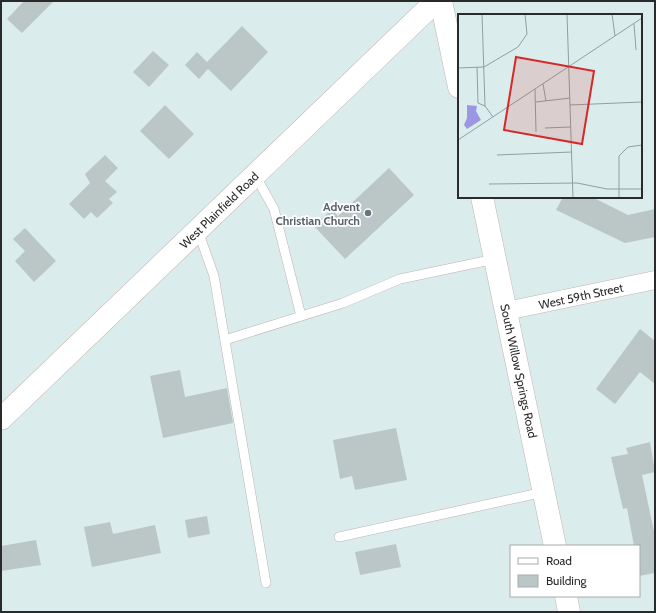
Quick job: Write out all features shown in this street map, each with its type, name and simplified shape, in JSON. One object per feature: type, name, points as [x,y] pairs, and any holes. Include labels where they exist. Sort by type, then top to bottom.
[{"type":"main road","name":"West Plainfield Road","points":[[1,419],[436,1]]},
{"type":"main road","points":[[441,1],[458,82]]},
{"type":"main road","name":"South Willow Springs Road","points":[[482,198],[555,545]]},
{"type":"main road","points":[[566,597],[569,612]]},
{"type":"street","name":"West 59th Street","points":[[506,311],[655,280]]},
{"type":"lane","points":[[255,176],[274,209],[301,316]]},
{"type":"lane","points":[[198,231],[214,276],[266,583]]},
{"type":"lane","points":[[225,340],[343,303],[400,279],[495,259]]},
{"type":"lane","points":[[339,537],[544,492]]},
{"type":"building","points":[[24,1],[54,1],[22,33],[7,19]]},
{"type":"building","points":[[242,26],[268,52],[231,91],[208,69],[199,79],[185,65],[197,52],[207,62]]},
{"type":"building","points":[[153,51],[169,65],[149,87],[133,72]]},
{"type":"building","points":[[165,105],[194,134],[169,159],[140,131]]},
{"type":"building","points":[[105,155],[118,168],[105,181],[117,192],[109,199],[113,203],[97,218],[91,212],[84,219],[69,204],[90,183],[85,174]]},
{"type":"building","name":"Advent Christian Church","points":[[389,168],[414,195],[345,259],[314,226],[332,209],[338,216]]},
{"type":"building","points":[[562,198],[594,198],[628,215],[655,209],[655,237],[625,243],[556,210]]},
{"type":"building","points":[[25,228],[56,261],[34,282],[15,261],[25,251],[13,239]]},
{"type":"building","points":[[640,329],[655,341],[655,384],[640,372],[615,404],[596,389]]},
{"type":"building","points":[[180,370],[185,397],[227,388],[233,423],[163,438],[150,376]]},
{"type":"building","points":[[396,428],[407,480],[355,490],[352,476],[340,479],[333,440]]},
{"type":"building","points":[[650,442],[655,472],[642,475],[655,536],[655,573],[640,576],[640,545],[634,545],[627,508],[623,509],[611,457],[628,454],[626,448]]},
{"type":"building","points":[[207,516],[210,534],[188,538],[185,520]]},
{"type":"building","points":[[110,522],[113,534],[155,525],[161,553],[92,567],[84,527]]},
{"type":"building","points":[[36,540],[41,565],[1,571],[1,546]]},
{"type":"building","points":[[396,544],[401,567],[360,575],[355,552]]},
{"type":"place","name":"Advent Christian Church","points":[[368,213]]}]
